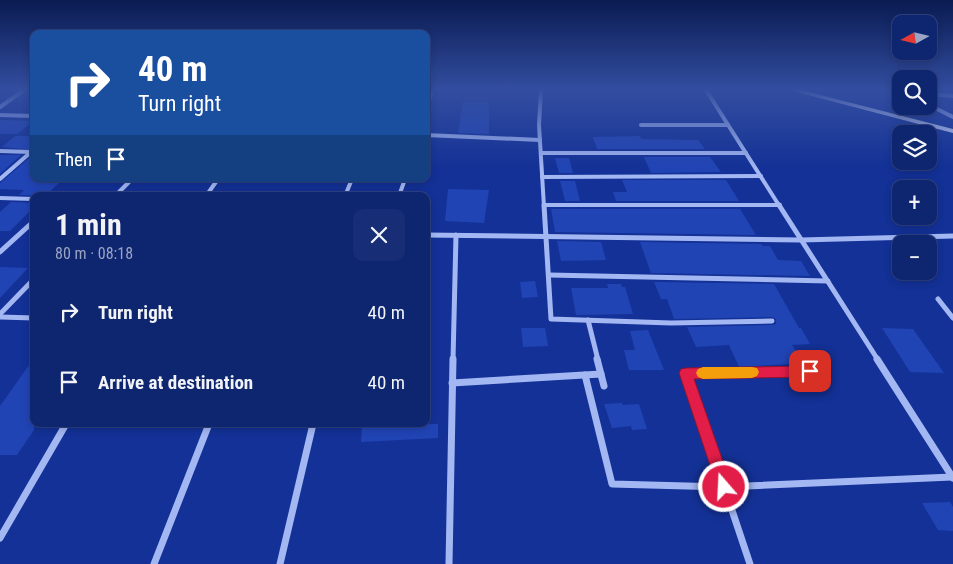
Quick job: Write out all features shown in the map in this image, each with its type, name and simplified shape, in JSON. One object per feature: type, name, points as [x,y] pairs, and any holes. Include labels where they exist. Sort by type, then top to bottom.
[{"type":"main road","points":[[895,116],[953,131]]},
{"type":"street","points":[[540,116],[540,140],[551,319],[672,323],[772,321]]},
{"type":"street","points":[[723,116],[953,477]]},
{"type":"street","points":[[641,125],[728,125]]},
{"type":"street","points":[[430,135],[540,140]]},
{"type":"street","points":[[0,151],[30,153]]},
{"type":"street","points":[[541,153],[746,154]]},
{"type":"street","points":[[0,179],[30,155]]},
{"type":"street","points":[[542,176],[761,176]]},
{"type":"street","points":[[119,192],[129,182]]},
{"type":"street","points":[[0,198],[30,199]]},
{"type":"street","points":[[544,205],[780,206]]},
{"type":"street","points":[[0,252],[30,225]]},
{"type":"street","points":[[430,234],[801,240],[953,236]]},
{"type":"street","points":[[449,564],[456,235]]},
{"type":"street","points":[[549,275],[828,282]]},
{"type":"street","points":[[0,315],[30,283]]},
{"type":"street","points":[[938,299],[953,318]]},
{"type":"street","points":[[0,315],[30,318]]},
{"type":"street","points":[[588,320],[604,386]]},
{"type":"street","points":[[750,564],[686,373],[810,371]]},
{"type":"street","points":[[452,383],[601,374]]},
{"type":"street","points":[[585,375],[612,484],[724,487],[953,477]]},
{"type":"street","points":[[0,538],[64,427]]},
{"type":"street","points":[[154,564],[208,427]]},
{"type":"street","points":[[280,564],[312,427]]},
{"type":"building","points":[[461,116],[489,116],[489,134],[458,133]]},
{"type":"building","points":[[0,120],[30,121],[30,123],[17,134],[0,134]]},
{"type":"building","points":[[15,136],[30,136],[30,150],[2,147]]},
{"type":"building","points":[[640,136],[641,139],[698,140],[705,149],[597,149],[593,137]]},
{"type":"building","points":[[0,155],[21,155],[0,174]]},
{"type":"building","points":[[30,157],[30,182],[60,182],[49,192],[30,192],[30,195],[19,195],[24,190],[0,189],[0,183]]},
{"type":"building","points":[[644,157],[710,157],[721,172],[651,173]]},
{"type":"building","points":[[555,158],[569,158],[573,173],[559,173]]},
{"type":"building","points":[[622,180],[726,180],[739,201],[616,201],[613,192],[627,192]]},
{"type":"building","points":[[560,181],[575,181],[580,201],[565,201]]},
{"type":"building","points":[[448,189],[489,190],[484,223],[445,221]]},
{"type":"building","points":[[11,202],[30,203],[30,211],[10,231],[0,231],[0,212]]},
{"type":"building","points":[[551,209],[740,209],[756,235],[555,232]]},
{"type":"building","points":[[557,241],[601,242],[606,260],[561,261]]},
{"type":"building","points":[[640,242],[761,244],[763,246],[770,246],[778,260],[801,261],[810,276],[651,273]]},
{"type":"building","points":[[0,267],[28,268],[0,298]]},
{"type":"building","points":[[535,281],[538,297],[522,298],[520,282]]},
{"type":"building","points":[[654,282],[774,284],[810,344],[792,345],[804,363],[739,367],[729,345],[696,347],[687,327],[772,325],[776,324],[776,319],[772,317],[674,319],[667,299],[661,299]]},
{"type":"building","points":[[607,284],[621,284],[622,287],[625,287],[633,314],[576,315],[571,288],[608,288]]},
{"type":"building","points":[[521,328],[545,328],[548,346],[523,347]]},
{"type":"building","points":[[882,328],[913,329],[944,373],[910,372]]},
{"type":"building","points":[[648,330],[664,370],[629,370],[624,350],[635,350],[630,331]]},
{"type":"building","points":[[30,364],[30,427],[34,427],[34,430],[17,455],[0,455],[0,406]]},
{"type":"building","points":[[622,403],[623,405],[639,404],[647,429],[632,430],[631,426],[612,428],[604,404]]},
{"type":"building","points":[[430,424],[438,424],[438,438],[361,442],[362,427],[430,427]]},
{"type":"building","points":[[950,502],[953,507],[953,531],[938,530],[922,503]]},
{"type":"slow traffic","points":[[703,373],[752,372]]},
{"type":"route","points":[[724,487],[686,373],[810,371]]}]
